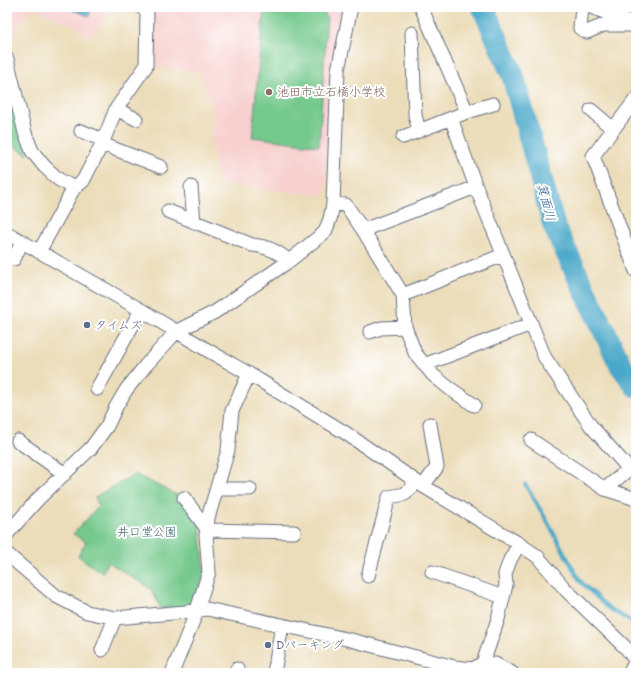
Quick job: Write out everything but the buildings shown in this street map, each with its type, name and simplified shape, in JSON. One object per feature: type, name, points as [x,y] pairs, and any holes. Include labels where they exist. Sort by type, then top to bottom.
[{"type":"street","points":[[40,252],[74,188],[83,181],[103,142],[116,109],[146,66],[147,13],[141,7]]},
{"type":"street","points":[[9,526],[91,448],[107,426],[126,390],[146,365],[177,331],[214,312],[289,261],[325,232],[330,219],[332,204],[338,70],[351,7]]},
{"type":"street","points":[[421,7],[467,112]]},
{"type":"street","points":[[582,7],[580,28],[587,32],[604,25],[635,24]]},
{"type":"street","points":[[591,7],[635,24]]},
{"type":"street","points":[[412,33],[415,115],[418,131]]},
{"type":"street","points":[[7,59],[25,133],[32,151],[44,166],[58,179],[74,188]]},
{"type":"street","points":[[634,263],[593,156],[636,99]]},
{"type":"street","points":[[403,137],[467,112],[493,104]]},
{"type":"street","points":[[116,109],[136,119]]},
{"type":"street","points":[[591,110],[613,129]]},
{"type":"street","points":[[451,118],[476,187],[545,358],[591,426],[629,469],[605,489]]},
{"type":"street","points":[[81,131],[161,167]]},
{"type":"street","points":[[363,230],[476,187]]},
{"type":"street","points":[[191,188],[194,222]]},
{"type":"street","points":[[332,204],[346,206],[363,230],[403,295],[405,327],[415,353],[433,376],[474,405]]},
{"type":"street","points":[[168,211],[252,245],[260,246],[283,256],[289,261]]},
{"type":"street","points":[[7,233],[249,374],[344,432],[420,484],[537,556],[566,590],[634,660],[624,673]]},
{"type":"street","points":[[14,258],[22,242]]},
{"type":"street","points":[[403,295],[503,255]]},
{"type":"street","points":[[97,389],[103,367],[141,310]]},
{"type":"street","points":[[424,365],[531,324]]},
{"type":"street","points":[[370,332],[381,328],[405,327]]},
{"type":"street","points":[[172,673],[210,572],[207,529],[208,518],[218,489],[228,450],[232,411],[249,374]]},
{"type":"street","points":[[368,576],[389,497],[405,494],[420,484],[437,467],[430,424]]},
{"type":"street","points":[[531,440],[605,489],[636,500]]},
{"type":"street","points":[[18,441],[65,474]]},
{"type":"street","points":[[218,489],[250,489]]},
{"type":"street","points":[[184,498],[207,529],[210,530],[294,532]]},
{"type":"street","points":[[475,669],[498,619],[506,585],[505,574],[510,560],[519,544]]},
{"type":"street","points":[[7,554],[56,596],[86,612],[115,618],[207,609],[351,640],[454,667],[475,669],[495,664],[512,673]]},
{"type":"street","points":[[432,572],[503,597]]},
{"type":"street","points":[[102,650],[115,618]]},
{"type":"street","points":[[274,673],[282,626]]},
{"type":"shaded area","points":[[7,7],[111,7],[101,25],[88,37],[74,26],[33,8],[18,27],[10,44],[7,37]]},
{"type":"shaded area","name":"池田市立石橋小学校","points":[[149,7],[344,7],[332,70],[325,196],[217,183],[212,143],[213,112],[201,72],[150,67]]},
{"type":"green space","points":[[264,7],[326,7],[325,16],[327,18],[319,146],[252,137]]},
{"type":"green space","points":[[7,71],[28,155],[7,140]]},
{"type":"green space","name":"井口堂公園","points":[[135,474],[177,495],[200,526],[205,573],[192,607],[161,609],[151,589],[108,562],[102,573],[78,556],[86,542],[73,534],[99,506],[95,497]]},
{"type":"water","points":[[70,7],[89,7],[91,10],[89,16],[70,9]]},
{"type":"waterway","name":"箕面川","points":[[483,7],[513,76],[554,226],[620,364],[636,386]]},
{"type":"waterway","points":[[525,484],[580,581],[607,607],[635,624]]},
{"type":"place","name":"池田市立石橋小学校","points":[[269,92]]},
{"type":"place","name":"タイムズ","points":[[87,325]]},
{"type":"place","name":"Dパーキング","points":[[268,645]]}]
